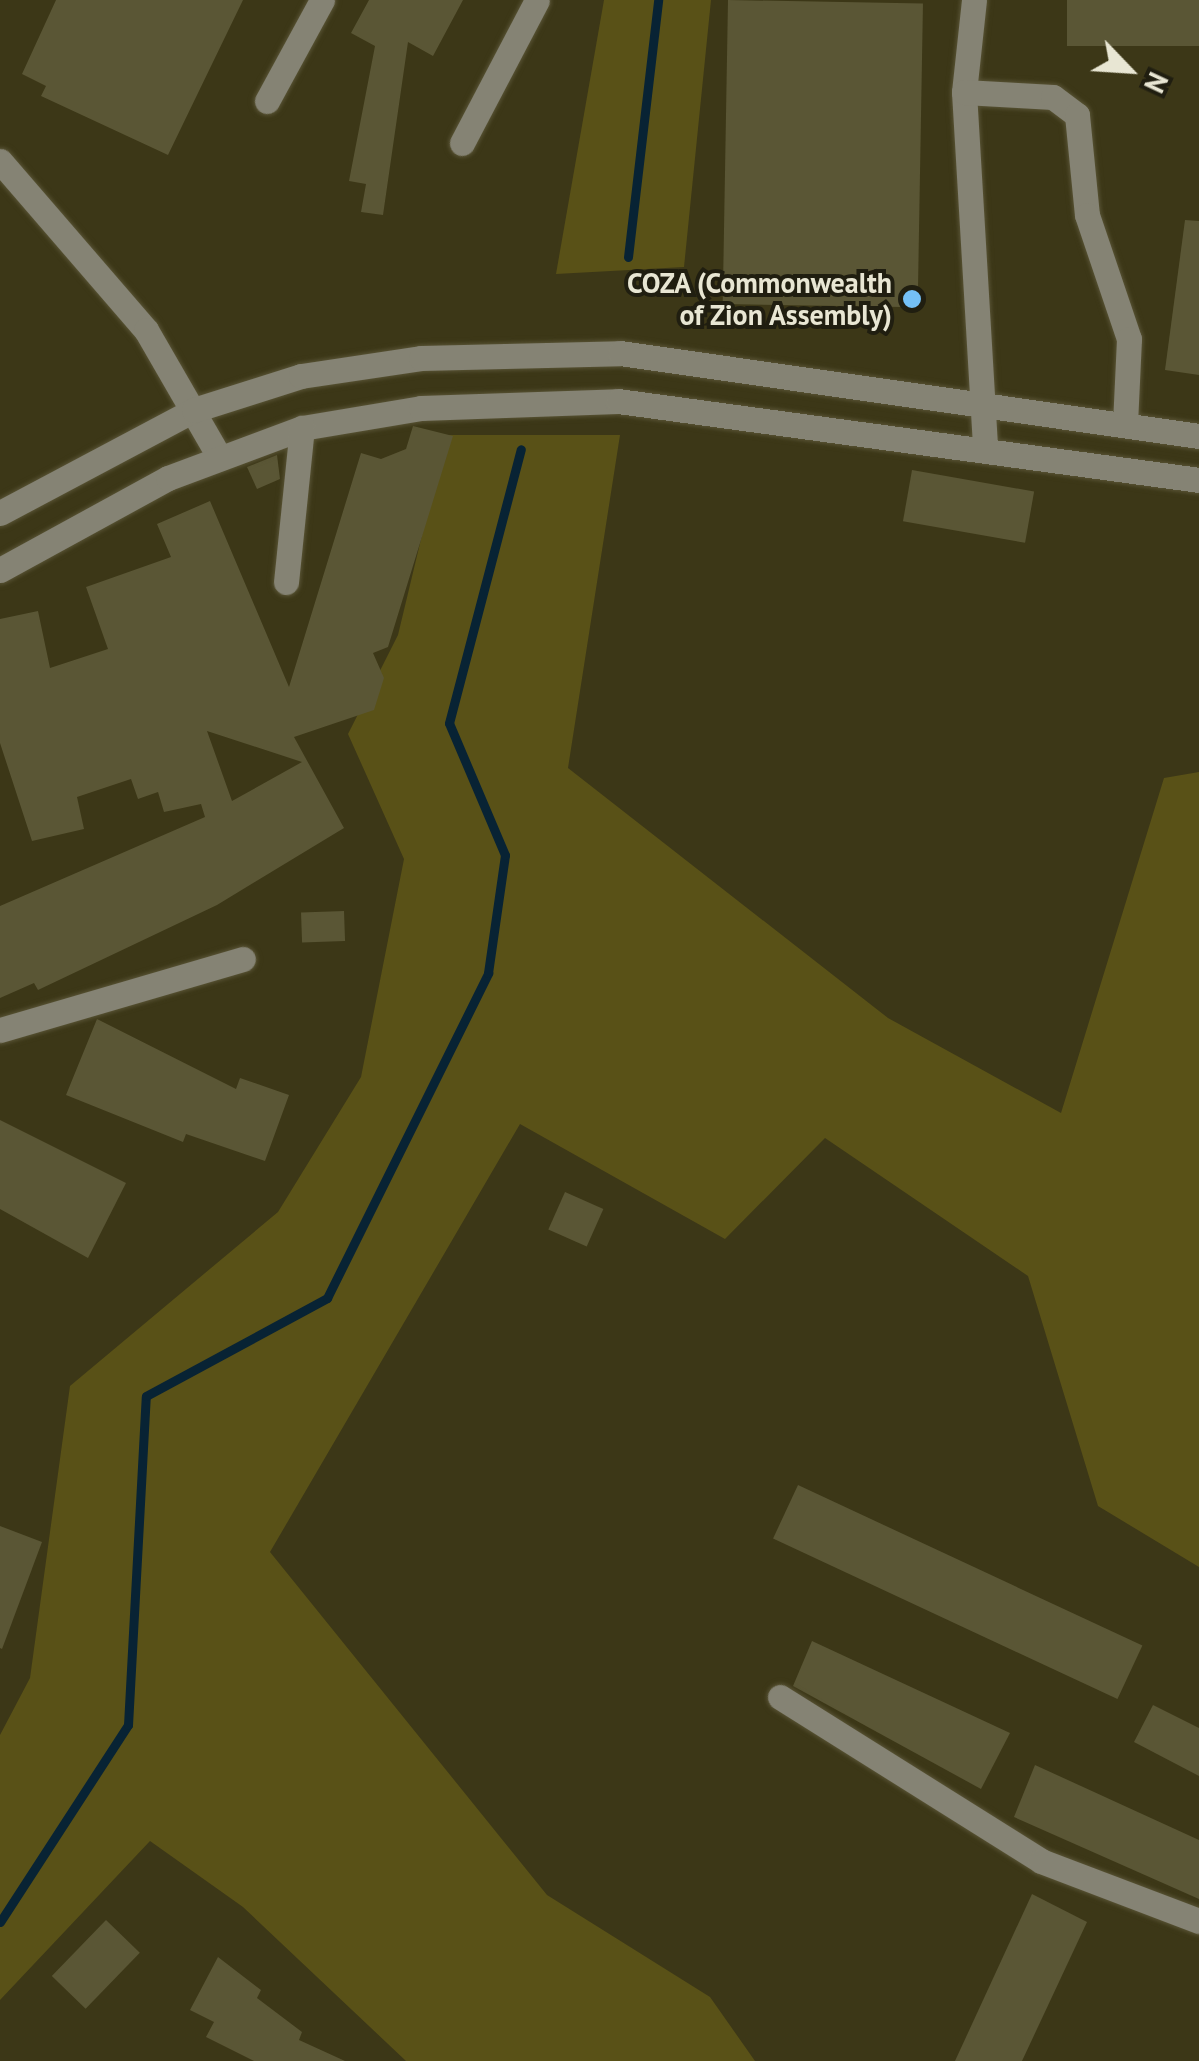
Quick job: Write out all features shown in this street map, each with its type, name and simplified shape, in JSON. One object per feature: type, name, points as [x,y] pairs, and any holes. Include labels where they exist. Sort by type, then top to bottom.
[{"type":"street","points":[[266,101],[322,0]]},
{"type":"street","points":[[462,143],[537,0]]},
{"type":"street","points":[[974,0],[964,92],[988,405],[985,448]]},
{"type":"street","points":[[964,92],[1054,97],[1077,115],[1087,215],[1132,357],[1125,425]]},
{"type":"street","points":[[0,161],[146,330],[220,458]]},
{"type":"street","points":[[0,513],[194,410],[301,376],[526,352],[620,354],[1199,436]]},
{"type":"street","points":[[0,570],[58,531],[220,458],[302,428],[421,408],[618,401],[1199,480]]},
{"type":"street","points":[[286,582],[302,428]]},
{"type":"street","points":[[0,1030],[244,958]]},
{"type":"street","points":[[780,1697],[1041,1861],[1199,1921]]},
{"type":"shaded area","points":[[604,0],[711,0],[684,267],[556,274]]},
{"type":"shaded area","points":[[446,435],[620,435],[568,768],[888,1018],[1061,1113],[1164,778],[1199,772],[1199,1567],[1098,1506],[1028,1276],[825,1138],[725,1239],[520,1124],[270,1552],[547,1895],[710,1997],[755,2061],[406,2061],[243,1907],[150,1841],[0,2000],[0,1735],[30,1678],[70,1386],[278,1212],[361,1077],[404,859],[348,734],[398,635]]},
{"type":"building","points":[[56,0],[243,0],[168,155],[41,96],[46,86],[22,74]]},
{"type":"building","points":[[369,0],[463,0],[433,56],[408,42],[383,215],[361,212],[366,184],[349,181],[375,46],[351,33]]},
{"type":"building","points":[[728,0],[923,3],[918,307],[723,304]]},
{"type":"building","points":[[1067,0],[1199,0],[1199,46],[1067,46]]},
{"type":"building","points":[[1185,220],[1199,221],[1199,375],[1165,370]]},
{"type":"building","points":[[413,426],[453,436],[388,647],[373,653],[384,678],[374,710],[294,737],[344,828],[217,905],[38,990],[34,983],[0,998],[0,906],[205,817],[201,804],[164,812],[158,792],[138,799],[131,779],[77,797],[84,829],[32,841],[0,743],[0,619],[38,611],[50,668],[108,649],[86,587],[171,557],[157,524],[210,501],[289,687],[361,453],[381,459],[406,449]],"holes":[[[207,731],[302,762],[232,801]]]},
{"type":"building","points":[[277,455],[280,479],[257,489],[247,467]]},
{"type":"building","points":[[912,470],[1034,492],[1025,543],[903,521]]},
{"type":"building","points":[[344,911],[345,941],[302,942],[301,913]]},
{"type":"building","points":[[97,1019],[236,1089],[240,1078],[289,1095],[265,1161],[186,1134],[183,1142],[66,1095]]},
{"type":"building","points":[[0,1120],[126,1183],[88,1258],[0,1209]]},
{"type":"building","points":[[565,1192],[603,1209],[587,1247],[548,1229]]},
{"type":"building","points":[[798,1485],[1142,1646],[1117,1699],[773,1538]]},
{"type":"building","points":[[0,1526],[42,1542],[2,1649],[0,1648]]},
{"type":"building","points":[[812,1641],[1010,1733],[981,1789],[793,1686]]},
{"type":"building","points":[[1153,1705],[1199,1728],[1199,1776],[1134,1742]]},
{"type":"building","points":[[1035,1765],[1199,1840],[1199,1899],[1014,1817]]},
{"type":"building","points":[[1032,1894],[1087,1922],[1022,2061],[955,2061]]},
{"type":"building","points":[[106,1920],[140,1953],[86,2009],[52,1976]]},
{"type":"building","points":[[218,1957],[261,1990],[257,1998],[302,2032],[299,2040],[345,2061],[254,2061],[206,2037],[214,2022],[190,2010]]},
{"type":"waterway","points":[[628,257],[658,0]]},
{"type":"waterway","points":[[0,1922],[128,1725],[146,1396],[327,1298],[488,973],[505,855],[449,723],[521,449]]},
{"type":"place","name":"COZA (Commonwealth of Zion Assembly)","points":[[912,299]]}]
